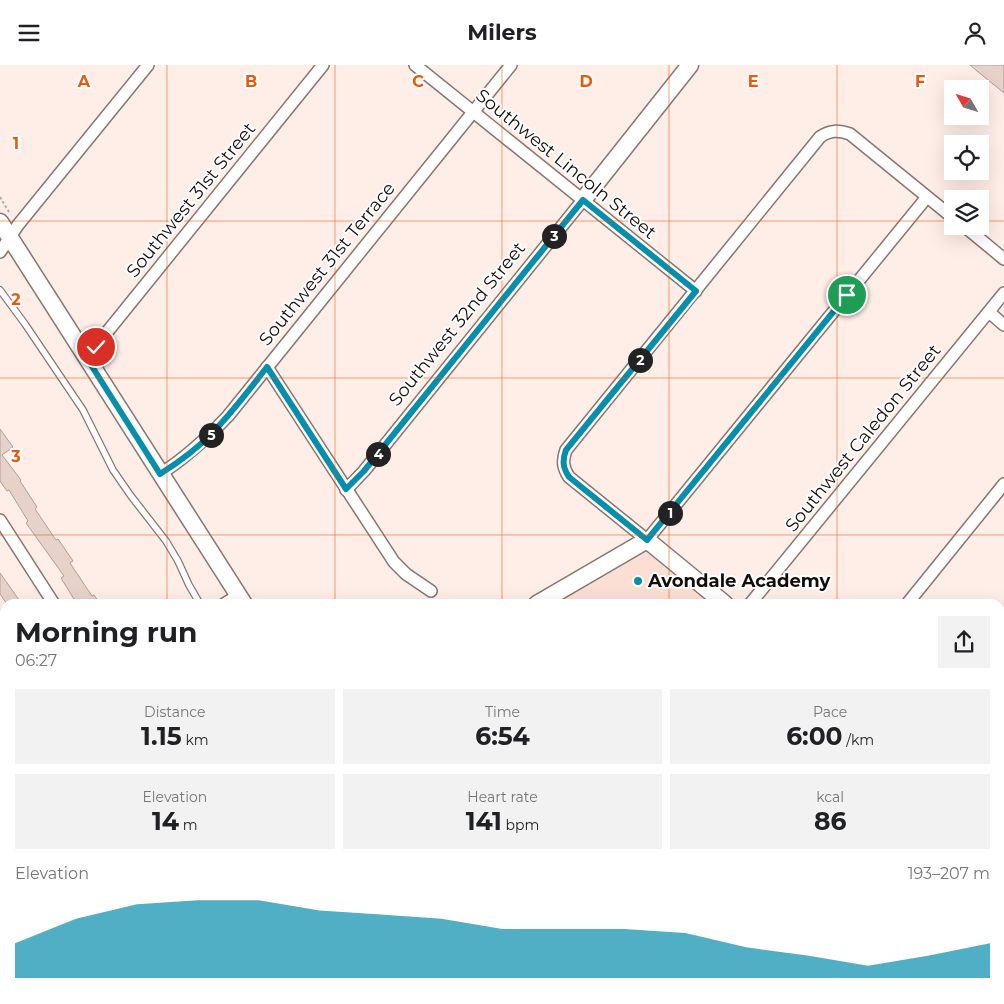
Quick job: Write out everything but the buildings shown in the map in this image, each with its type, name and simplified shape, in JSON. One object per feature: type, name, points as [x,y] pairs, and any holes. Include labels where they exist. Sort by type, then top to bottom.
[{"type":"main road","name":"Southwest 32nd Street","points":[[583,200],[690,65]]},
{"type":"main road","points":[[5,217],[10,237],[241,599]]},
{"type":"main road","points":[[546,599],[647,540],[719,599]]},
{"type":"street","points":[[0,252],[18,225],[148,65]]},
{"type":"street","name":"Southwest 31st Street","points":[[86,357],[323,65]]},
{"type":"street","name":"Southwest Lincoln Street","points":[[415,65],[696,291]]},
{"type":"street","name":"Southwest 31st Terrace","points":[[160,474],[181,460],[212,434],[228,416],[510,65]]},
{"type":"street","points":[[927,197],[647,540],[569,477],[564,466],[566,450],[820,137],[837,131],[850,133],[944,211]]},
{"type":"street","name":"Southwest 32nd Street","points":[[346,489],[364,471],[583,200]]},
{"type":"street","points":[[975,235],[1004,259]]},
{"type":"street","name":"Southwest Caledon Street","points":[[754,599],[1004,293]]},
{"type":"street","points":[[989,312],[1004,325]]},
{"type":"street","points":[[267,367],[394,562],[406,574],[431,591]]},
{"type":"street","points":[[911,599],[1004,484]]},
{"type":"street","points":[[0,520],[51,599]]},
{"type":"lane","points":[[0,290],[83,410],[113,470],[166,541],[197,599]]},
{"type":"path","points":[[0,197],[5,217]]},
{"type":"shaded area","name":"Avondale Academy","points":[[642,551],[648,552],[657,558],[708,599],[560,599]]},
{"type":"place","name":"Avondale Academy","points":[[638,581]]},
{"type":"route","points":[[96,347],[86,357],[160,474],[172,467],[212,434],[267,367],[346,489],[364,471],[583,200],[696,291],[566,450],[564,457],[563,463],[569,477],[647,540],[847,295]]}]
